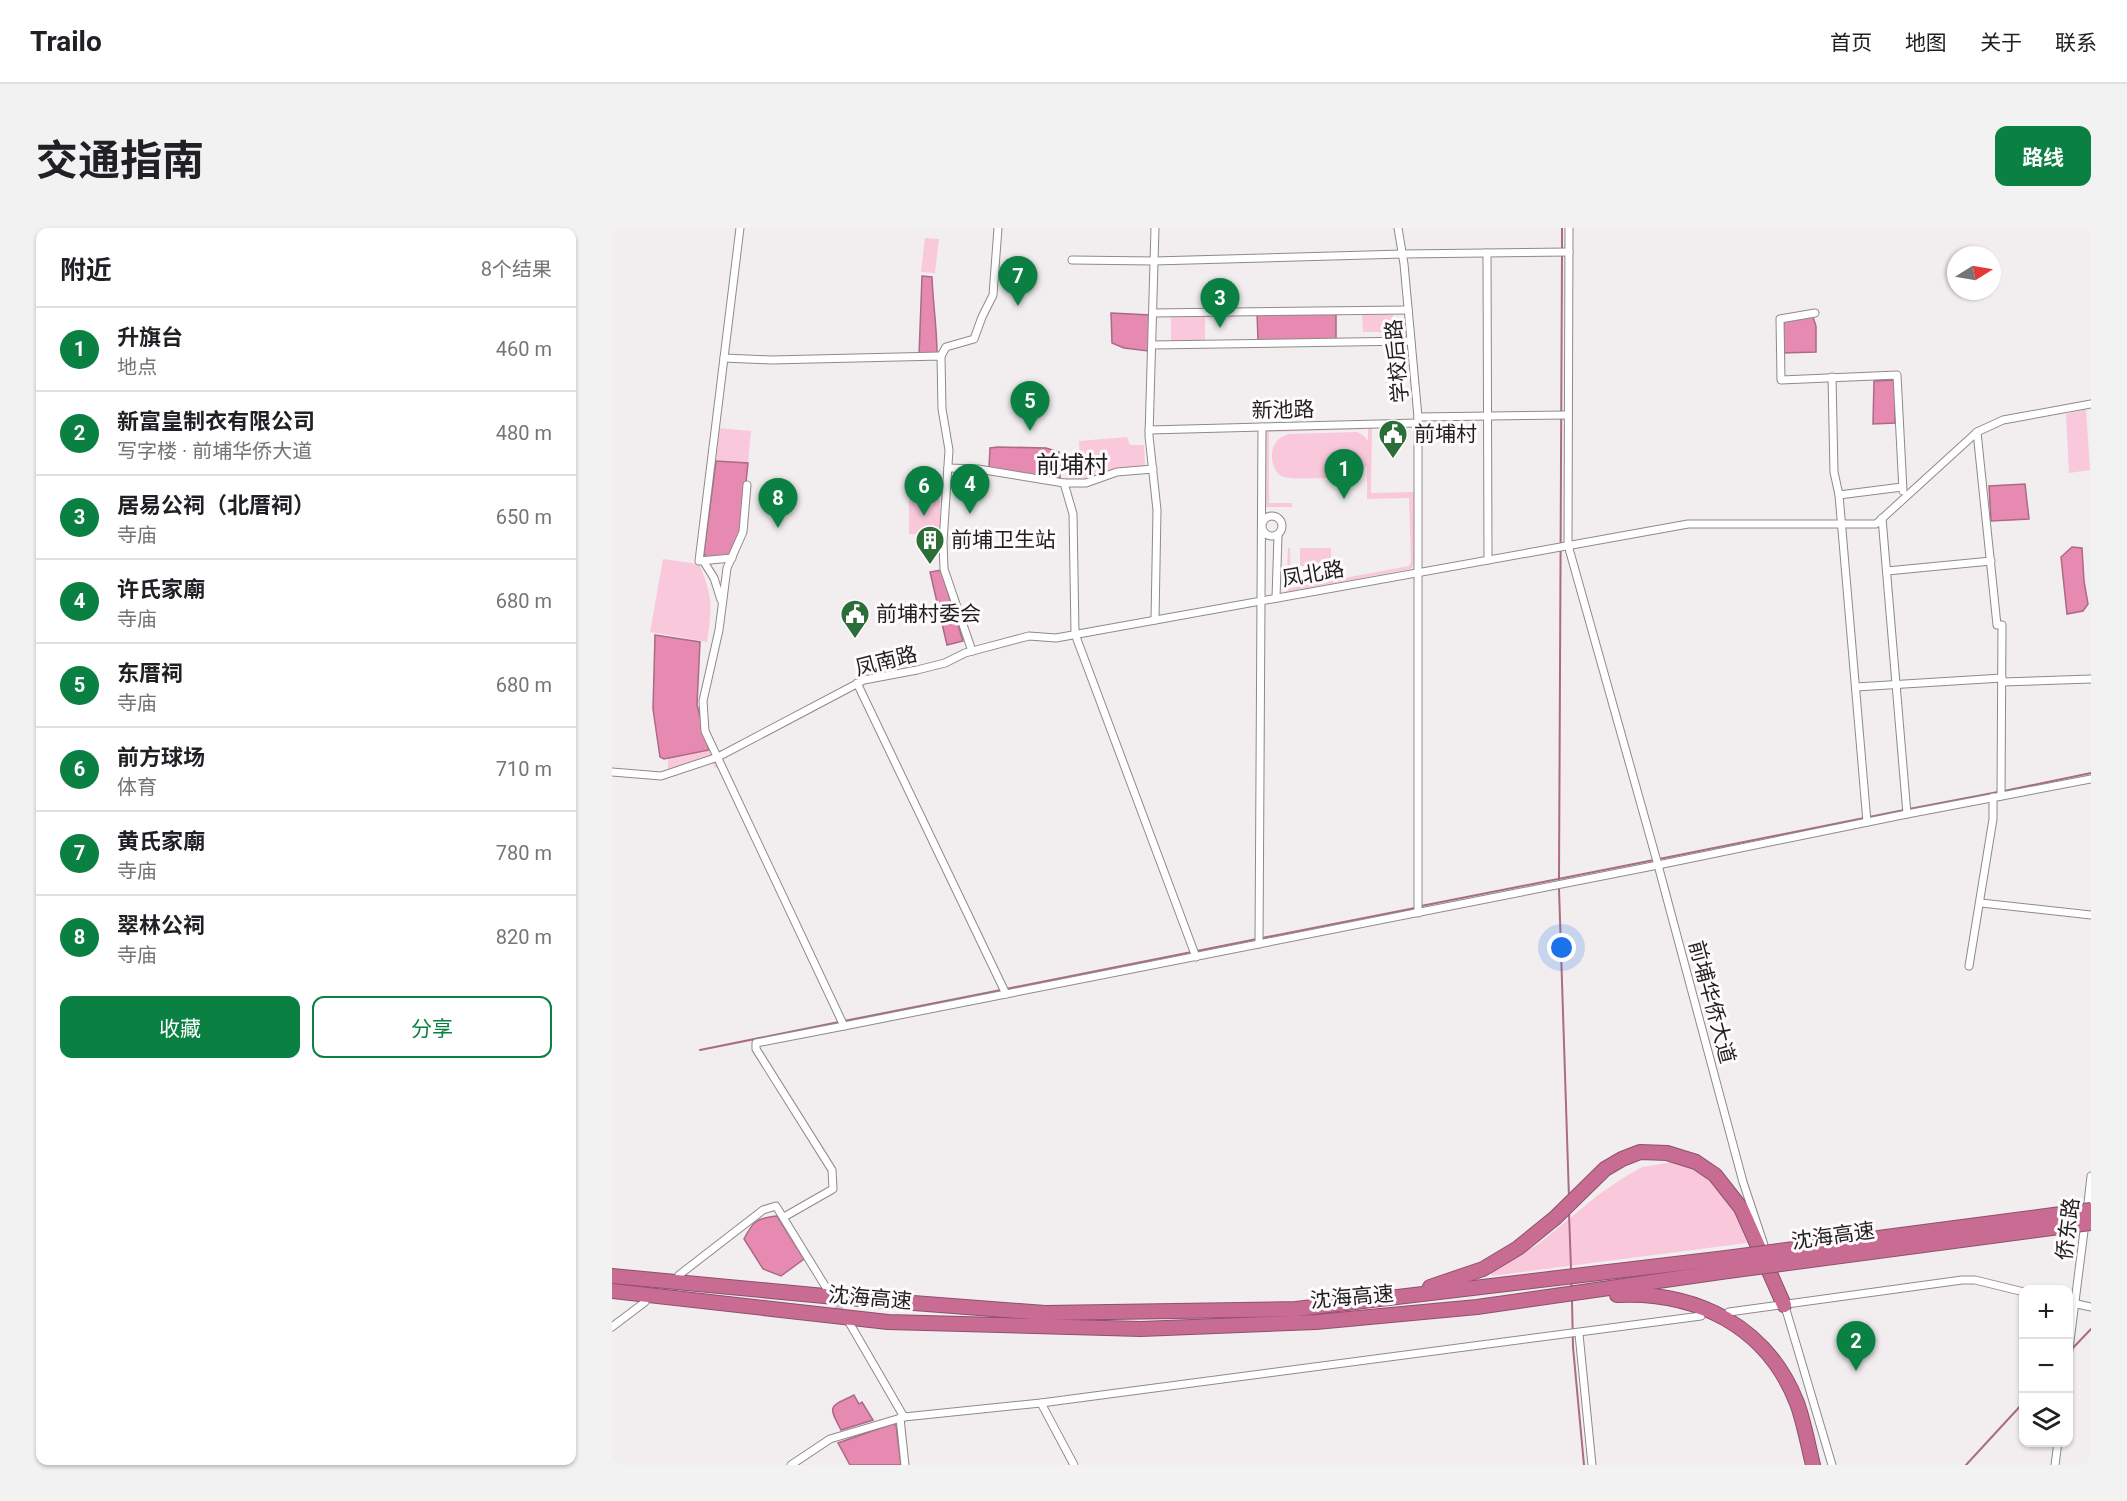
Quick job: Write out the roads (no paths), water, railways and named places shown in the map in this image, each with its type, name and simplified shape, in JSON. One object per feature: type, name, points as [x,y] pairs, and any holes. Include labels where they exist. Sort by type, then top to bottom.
[{"type":"highway","points":[[1394,1298],[1483,1269],[1518,1248],[1555,1218],[1605,1169],[1640,1152],[1666,1153],[1696,1162],[1715,1175],[1741,1208],[1784,1305]]},
{"type":"highway","name":"沈海高速","points":[[612,1291],[888,1322],[1141,1329],[1316,1322],[1528,1300],[1727,1265],[2091,1210]]},
{"type":"highway","name":"沈海高速","points":[[612,1276],[835,1297],[1045,1313],[1296,1309],[1727,1265],[2091,1223]]},
{"type":"highway","points":[[1528,1300],[1638,1294],[1689,1302],[1727,1319],[1758,1341],[1783,1374],[1797,1403],[1813,1465]]},
{"type":"street","points":[[732,558],[699,561],[740,228]]},
{"type":"street","points":[[972,651],[944,569],[943,542],[949,450],[942,409],[941,356],[946,347],[974,339],[981,317],[993,295],[998,228]]},
{"type":"street","points":[[1155,228],[1149,430],[1157,510],[1155,620]]},
{"type":"street","name":"学校后路","points":[[1398,228],[1403,254],[1418,420],[1418,909]]},
{"type":"street","name":"前埔华侨大道","points":[[1569,228],[1564,252],[1563,546],[1657,862],[1743,1182],[1784,1305],[1832,1465]]},
{"type":"street","points":[[1072,260],[1154,261],[1564,252]]},
{"type":"street","points":[[1487,253],[1488,560]]},
{"type":"street","points":[[1153,314],[1408,310]]},
{"type":"street","points":[[1815,313],[1780,319],[1781,380],[1897,375],[1903,499]]},
{"type":"street","points":[[1152,345],[1411,341]]},
{"type":"street","points":[[723,358],[771,360],[941,356]]},
{"type":"street","points":[[1832,377],[1834,472],[1842,524],[1867,819]]},
{"type":"street","points":[[1907,811],[1882,518],[1977,432],[2003,420],[2091,404]]},
{"type":"street","name":"新池路","points":[[1149,430],[1563,415]]},
{"type":"street","points":[[1259,941],[1262,427]]},
{"type":"street","points":[[1977,432],[1997,625],[2002,625],[2001,793]]},
{"type":"street","points":[[948,468],[978,469],[1064,483],[1086,483],[1117,472],[1153,469]]},
{"type":"street","points":[[1064,483],[1073,514],[1075,634],[1195,953]]},
{"type":"street","points":[[747,485],[743,531],[728,568],[703,701],[705,731],[842,1023]]},
{"type":"street","points":[[1839,495],[1902,487]]},
{"type":"street","points":[[1261,527],[1266,517],[1276,517],[1282,525],[1278,535],[1276,598]]},
{"type":"street","name":"凤北路","points":[[1075,634],[1688,524],[1876,524],[1882,518]]},
{"type":"street","points":[[1261,527],[1267,535],[1273,537],[1278,535]]},
{"type":"street","points":[[1887,571],[1991,561]]},
{"type":"street","points":[[704,562],[720,593],[722,607]]},
{"type":"street","name":"凤南路","points":[[612,772],[661,776],[718,757],[864,680],[945,663],[972,651],[1029,636],[1056,638],[1075,634]]},
{"type":"street","points":[[1856,687],[2002,680],[2091,679]]},
{"type":"street","points":[[857,683],[1004,991]]},
{"type":"street","points":[[784,1217],[832,1189],[832,1170],[756,1049],[756,1043],[842,1023],[1907,811],[2091,779]]},
{"type":"street","points":[[1969,966],[1993,819],[1993,797]]},
{"type":"street","points":[[1981,903],[2091,915]]},
{"type":"street","name":"侨东路","points":[[2073,1296],[2091,1176]]},
{"type":"street","points":[[679,1275],[763,1210],[776,1206],[826,1289]]},
{"type":"street","points":[[1729,1312],[1962,1280],[1975,1280],[2019,1291]]},
{"type":"street","points":[[612,1327],[645,1302]]},
{"type":"street","points":[[2073,1303],[2091,1307]]},
{"type":"street","points":[[791,1465],[830,1439],[902,1417],[1041,1403],[1701,1316]]},
{"type":"street","points":[[850,1324],[902,1417],[905,1465]]},
{"type":"street","points":[[1575,1334],[1592,1465]]},
{"type":"street","points":[[1041,1403],[1074,1465]]},
{"type":"street","points":[[2055,1465],[2057,1447]]},
{"type":"waterway","points":[[1562,228],[1562,249]]},
{"type":"waterway","points":[[1559,879],[1562,255]]},
{"type":"waterway","points":[[2004,791],[2091,773]]},
{"type":"waterway","points":[[1909,809],[1998,792]]},
{"type":"waterway","points":[[1659,859],[1904,810]]},
{"type":"waterway","points":[[1421,906],[1654,860]]},
{"type":"waterway","points":[[1559,889],[1569,1198]]},
{"type":"waterway","points":[[1262,938],[1415,908]]},
{"type":"waterway","points":[[1006,989],[1257,939]]},
{"type":"waterway","points":[[844,1021],[1001,990]]},
{"type":"waterway","points":[[700,1050],[839,1022]]},
{"type":"waterway","points":[[1569,1213],[1571,1269]]},
{"type":"waterway","points":[[1572,1301],[1573,1347],[1584,1465]]},
{"type":"waterway","points":[[2073,1348],[2091,1329]]},
{"type":"waterway","points":[[1966,1465],[2019,1407]]},
{"type":"tunnel","points":[[831,1296],[845,1317]]},
{"type":"place","name":"黄氏家廟","points":[[1018,306]]},
{"type":"place","name":"居易公祠（北厝祠）","points":[[1220,328]]},
{"type":"place","name":"东厝祠","points":[[1030,431]]},
{"type":"place","name":"前埔村","points":[[1393,460]]},
{"type":"place","name":"升旗台","points":[[1344,499]]},
{"type":"place","name":"许氏家廟","points":[[970,514]]},
{"type":"place","name":"前方球场","points":[[924,516]]},
{"type":"place","name":"翠林公祠","points":[[778,528]]},
{"type":"place","name":"前埔卫生站","points":[[930,566]]},
{"type":"place","name":"前埔村委会","points":[[855,640]]},
{"type":"place","name":"新富皇制衣有限公司","points":[[1856,1371]]},
{"type":"district","name":"前埔村","points":[[1072,465]]}]
